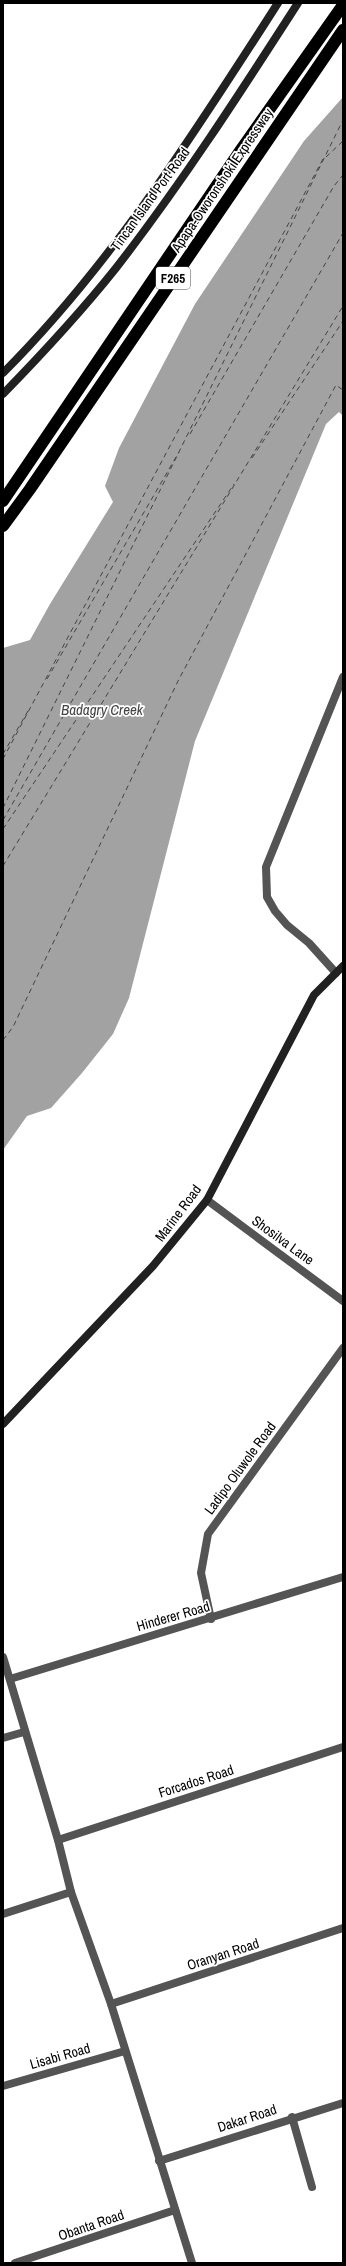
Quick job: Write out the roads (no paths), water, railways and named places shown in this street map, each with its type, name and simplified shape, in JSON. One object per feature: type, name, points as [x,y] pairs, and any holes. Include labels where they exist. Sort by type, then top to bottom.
[{"type":"highway","name":"Apapa-Oworonshoki Expressway","points":[[3,501],[240,151],[343,5]]},
{"type":"highway","name":"Apapa-Oworonshoki Expressway","points":[[3,526],[30,489],[343,30]]},
{"type":"street","name":"Tincan Island Port Road","points":[[3,373],[89,275],[154,190],[216,99],[278,3]]},
{"type":"street","name":"Tincan Island Port Road","points":[[3,394],[68,324],[125,255],[168,198],[230,108],[298,3]]},
{"type":"street","points":[[336,973],[308,943],[287,925],[276,911],[267,897],[266,867],[343,677]]},
{"type":"street","name":"Marine Road","points":[[3,1424],[153,1266],[207,1200],[314,995],[343,966]]},
{"type":"street","name":"Shosilva Lane","points":[[207,1200],[343,1300]]},
{"type":"street","name":"Ladipo Oluwole Road","points":[[212,1619],[201,1574],[208,1534],[343,1348]]},
{"type":"street","name":"Hinderer Road","points":[[10,1679],[141,1638],[212,1619],[343,1577]]},
{"type":"street","points":[[3,1657],[24,1732],[58,1840],[71,1892],[111,2004],[192,2263]]},
{"type":"street","points":[[3,1738],[24,1732]]},
{"type":"street","name":"Forcados Road","points":[[58,1840],[343,1747]]},
{"type":"street","points":[[3,1914],[71,1892]]},
{"type":"street","name":"Oranyan Road","points":[[111,2004],[343,1928]]},
{"type":"street","name":"Lisabi Road","points":[[3,2086],[125,2051]]},
{"type":"street","name":"Dakar Road","points":[[159,2161],[292,2117],[343,2103]]},
{"type":"street","points":[[292,2117],[312,2187]]},
{"type":"street","name":"Obanta Road","points":[[15,2263],[176,2210]]},
{"type":"water","name":"Badagry Creek","points":[[343,97],[343,416],[339,412],[326,424],[195,741],[129,998],[113,1034],[82,1073],[51,1108],[27,1116],[3,1150],[3,648],[30,640],[50,604],[113,502],[105,486],[119,448],[195,304],[304,141]]}]
